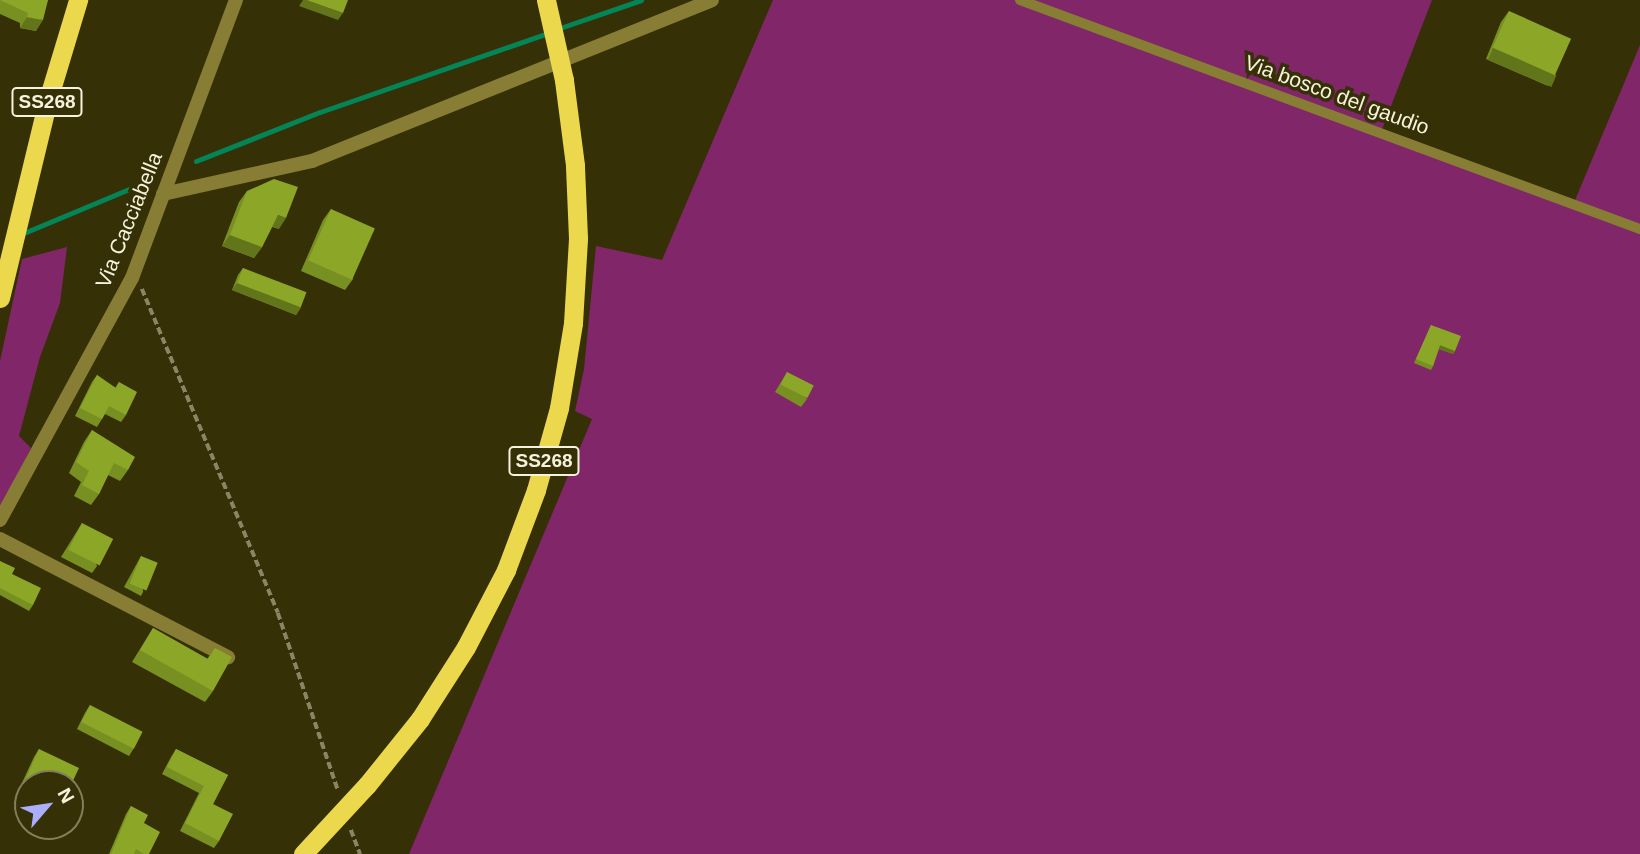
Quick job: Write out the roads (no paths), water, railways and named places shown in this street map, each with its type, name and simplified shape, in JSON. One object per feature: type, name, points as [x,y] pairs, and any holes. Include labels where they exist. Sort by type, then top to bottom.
[{"type":"highway","name":"SS268","points":[[0,298],[21,206],[78,0]]},
{"type":"highway","name":"SS268","points":[[303,854],[367,785],[420,719],[466,647],[506,570],[536,490],[559,408],[571,335],[578,238],[575,165],[564,80],[546,0]]},
{"type":"street","name":"Via Cacciabella","points":[[0,520],[135,271],[236,0]]},
{"type":"street","points":[[163,194],[312,161],[712,0]]},
{"type":"street","points":[[0,539],[228,657]]},
{"type":"lane","name":"Via bosco del gaudio","points":[[1020,0],[1640,229]]},
{"type":"waterway","points":[[557,29],[641,0]]},
{"type":"waterway","points":[[196,161],[320,112],[548,33]]},
{"type":"waterway","points":[[19,235],[148,181]]}]
